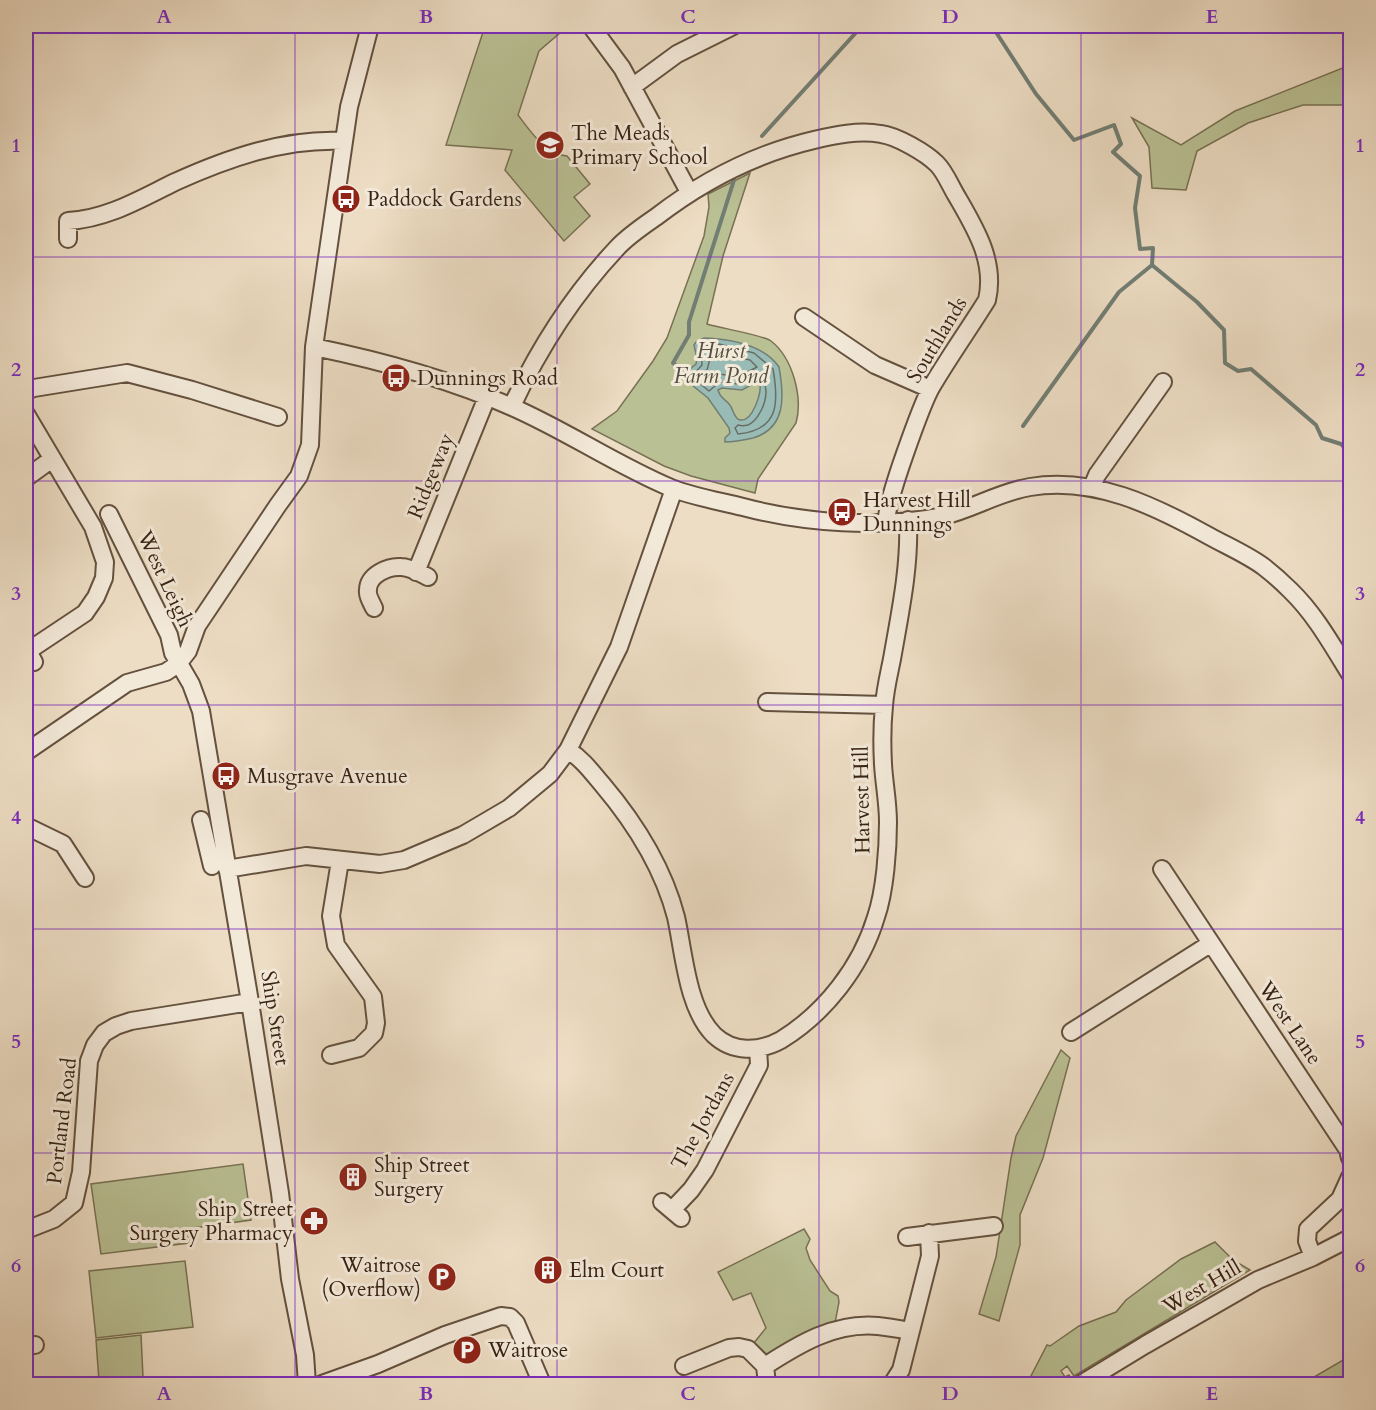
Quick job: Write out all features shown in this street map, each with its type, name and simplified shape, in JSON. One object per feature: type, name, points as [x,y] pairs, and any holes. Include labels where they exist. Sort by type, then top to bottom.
[{"type":"street","points":[[26,752],[127,683],[166,672],[178,664],[188,651],[197,626],[299,476],[310,445],[315,347],[344,141],[355,79],[370,26]]},
{"type":"street","points":[[591,26],[606,45],[632,87],[689,192]]},
{"type":"street","points":[[632,87],[677,54],[733,26]]},
{"type":"street","name":"Southlands","points":[[512,406],[533,362],[562,315],[598,270],[618,247],[689,192],[724,172],[788,146],[846,134],[865,132],[884,134],[918,150],[937,164],[976,233],[990,268],[991,285],[987,300],[930,388],[894,486],[885,516],[887,521]]},
{"type":"street","points":[[68,239],[68,221],[104,216],[186,177],[221,164],[286,144],[318,140],[344,141]]},
{"type":"street","points":[[804,317],[875,365],[930,388]]},
{"type":"street","points":[[315,347],[425,373],[512,406],[570,435],[627,468],[674,489],[747,509],[808,519],[856,522],[909,520],[943,515],[1032,486],[1092,487],[1143,502],[1263,566],[1292,592],[1314,618],[1350,674]]},
{"type":"street","points":[[26,391],[128,373],[275,412]]},
{"type":"street","points":[[1092,487],[1097,475],[1163,382]]},
{"type":"street","name":"Ridgeway","points":[[374,608],[367,592],[369,583],[378,573],[391,568],[403,567],[422,574],[487,397]]},
{"type":"street","points":[[26,414],[93,527],[105,562],[104,578],[96,597],[85,613],[30,653]]},
{"type":"street","points":[[26,478],[52,459]]},
{"type":"street","points":[[220,867],[306,856],[380,864],[404,860],[463,835],[509,808],[550,774],[568,750],[619,647],[674,489]]},
{"type":"street","name":"West Leigh","points":[[109,514],[169,635],[172,654],[178,664]]},
{"type":"street","name":"Harvest Hill","points":[[568,750],[580,758],[629,817],[666,882],[692,994],[702,1017],[713,1034],[726,1045],[738,1049],[774,1044],[797,1030],[837,991],[860,955],[877,917],[885,867],[888,820],[882,763],[884,705],[909,548],[909,520]]},
{"type":"street","name":"Ship Street","points":[[178,664],[191,684],[201,711],[214,842],[250,1002],[280,1193],[290,1279],[305,1356],[307,1384]]},
{"type":"street","points":[[767,702],[884,705]]},
{"type":"street","points":[[201,820],[214,842]]},
{"type":"street","points":[[26,826],[63,844],[86,878]]},
{"type":"street","points":[[331,1055],[359,1048],[374,1032],[376,1023],[373,997],[336,945],[331,916],[340,861]]},
{"type":"street","name":"West Lane","points":[[1162,869],[1329,1120],[1348,1150],[1350,1158]]},
{"type":"street","points":[[1071,1032],[1210,944]]},
{"type":"street","name":"Portland Road","points":[[26,1230],[54,1220],[74,1203],[81,1172],[89,1061],[95,1045],[104,1033],[131,1021],[250,1002]]},
{"type":"street","name":"The Jordans","points":[[672,1210],[691,1190],[705,1170],[759,1065],[758,1048]]},
{"type":"street","points":[[1313,1257],[1307,1240],[1308,1229],[1340,1199],[1350,1177]]},
{"type":"street","points":[[907,1237],[994,1226]]},
{"type":"street","points":[[891,1384],[901,1370],[930,1256],[929,1233]]},
{"type":"street","name":"West Hill","points":[[1081,1384],[1258,1280],[1313,1257],[1350,1238]]},
{"type":"street","points":[[322,1384],[378,1364],[445,1335],[501,1316],[510,1317],[516,1323],[542,1384]]},
{"type":"street","points":[[765,1366],[798,1344],[837,1329],[877,1326],[910,1331]]},
{"type":"street","points":[[693,1368],[729,1348],[739,1347],[748,1349],[765,1366],[767,1384]]},
{"type":"green space","points":[[485,26],[568,26],[539,51],[518,115],[545,147],[567,156],[590,184],[574,197],[590,216],[564,241],[505,170],[512,150],[446,145]]},
{"type":"green space","points":[[1350,65],[1350,105],[1303,105],[1248,123],[1197,151],[1186,190],[1152,188],[1149,147],[1132,118],[1181,145],[1235,111]]},
{"type":"green space","points":[[750,173],[723,256],[707,324],[771,341],[785,357],[794,379],[798,402],[796,423],[758,479],[755,493],[691,476],[664,466],[592,429],[617,411],[667,338],[704,236],[709,207],[708,194]]},
{"type":"green space","points":[[1061,1050],[1070,1058],[1043,1158],[1020,1215],[1020,1245],[999,1321],[979,1314],[996,1257],[1016,1136]]},
{"type":"green space","points":[[243,1164],[251,1220],[187,1229],[189,1243],[101,1254],[91,1184]]},
{"type":"green space","points":[[804,1229],[810,1239],[806,1248],[810,1260],[830,1291],[838,1296],[835,1323],[773,1355],[764,1355],[753,1344],[766,1328],[751,1293],[733,1300],[718,1272]]},
{"type":"green space","points":[[1215,1242],[1233,1260],[1250,1270],[1074,1376],[1067,1366],[1061,1371],[1065,1377],[1069,1375],[1071,1378],[1062,1384],[1029,1384],[1047,1345],[1050,1346],[1079,1326],[1116,1312],[1126,1300],[1181,1259]]},
{"type":"green space","points":[[185,1261],[193,1327],[96,1338],[89,1271]]},
{"type":"green space","points":[[141,1335],[143,1377],[99,1381],[96,1340]]},
{"type":"green space","points":[[1350,1356],[1350,1384],[1302,1384]]},
{"type":"water","name":"Hurst Farm Pond","points":[[704,338],[745,344],[772,359],[779,367],[782,399],[781,409],[772,427],[753,438],[725,442],[725,438],[730,433],[729,428],[708,398],[687,381],[685,373],[696,364],[694,345]],"holes":[[[756,382],[760,385],[758,400],[752,412],[745,419],[740,420],[718,390],[722,388],[742,390]]]},
{"type":"waterway","points":[[762,136],[862,26]]},
{"type":"waterway","points":[[992,26],[1036,94],[1074,140],[1114,125],[1121,144],[1113,152],[1140,176],[1135,208],[1140,249],[1153,248],[1152,265],[1119,292],[1023,426]]},
{"type":"waterway","points":[[685,373],[673,363],[689,335],[689,322],[734,180]]},
{"type":"waterway","points":[[1152,265],[1197,302],[1224,330],[1225,363],[1238,371],[1251,369],[1316,425],[1322,438],[1341,444],[1350,454]]},
{"type":"place","name":"The Meads Primary School","points":[[550,145]]},
{"type":"place","name":"Paddock Gardens","points":[[346,199]]},
{"type":"place","name":"Dunnings Road","points":[[396,378]]},
{"type":"place","name":"Harvest Hill Dunnings","points":[[842,512]]},
{"type":"place","name":"Musgrave Avenue","points":[[226,776]]},
{"type":"place","name":"Ship Street Surgery","points":[[353,1177]]},
{"type":"place","name":"Ship Street Surgery Pharmacy","points":[[314,1221]]},
{"type":"place","name":"Elm Court","points":[[548,1270]]},
{"type":"place","name":"Waitrose (Overflow)","points":[[442,1277]]},
{"type":"place","name":"Waitrose","points":[[467,1350]]}]
